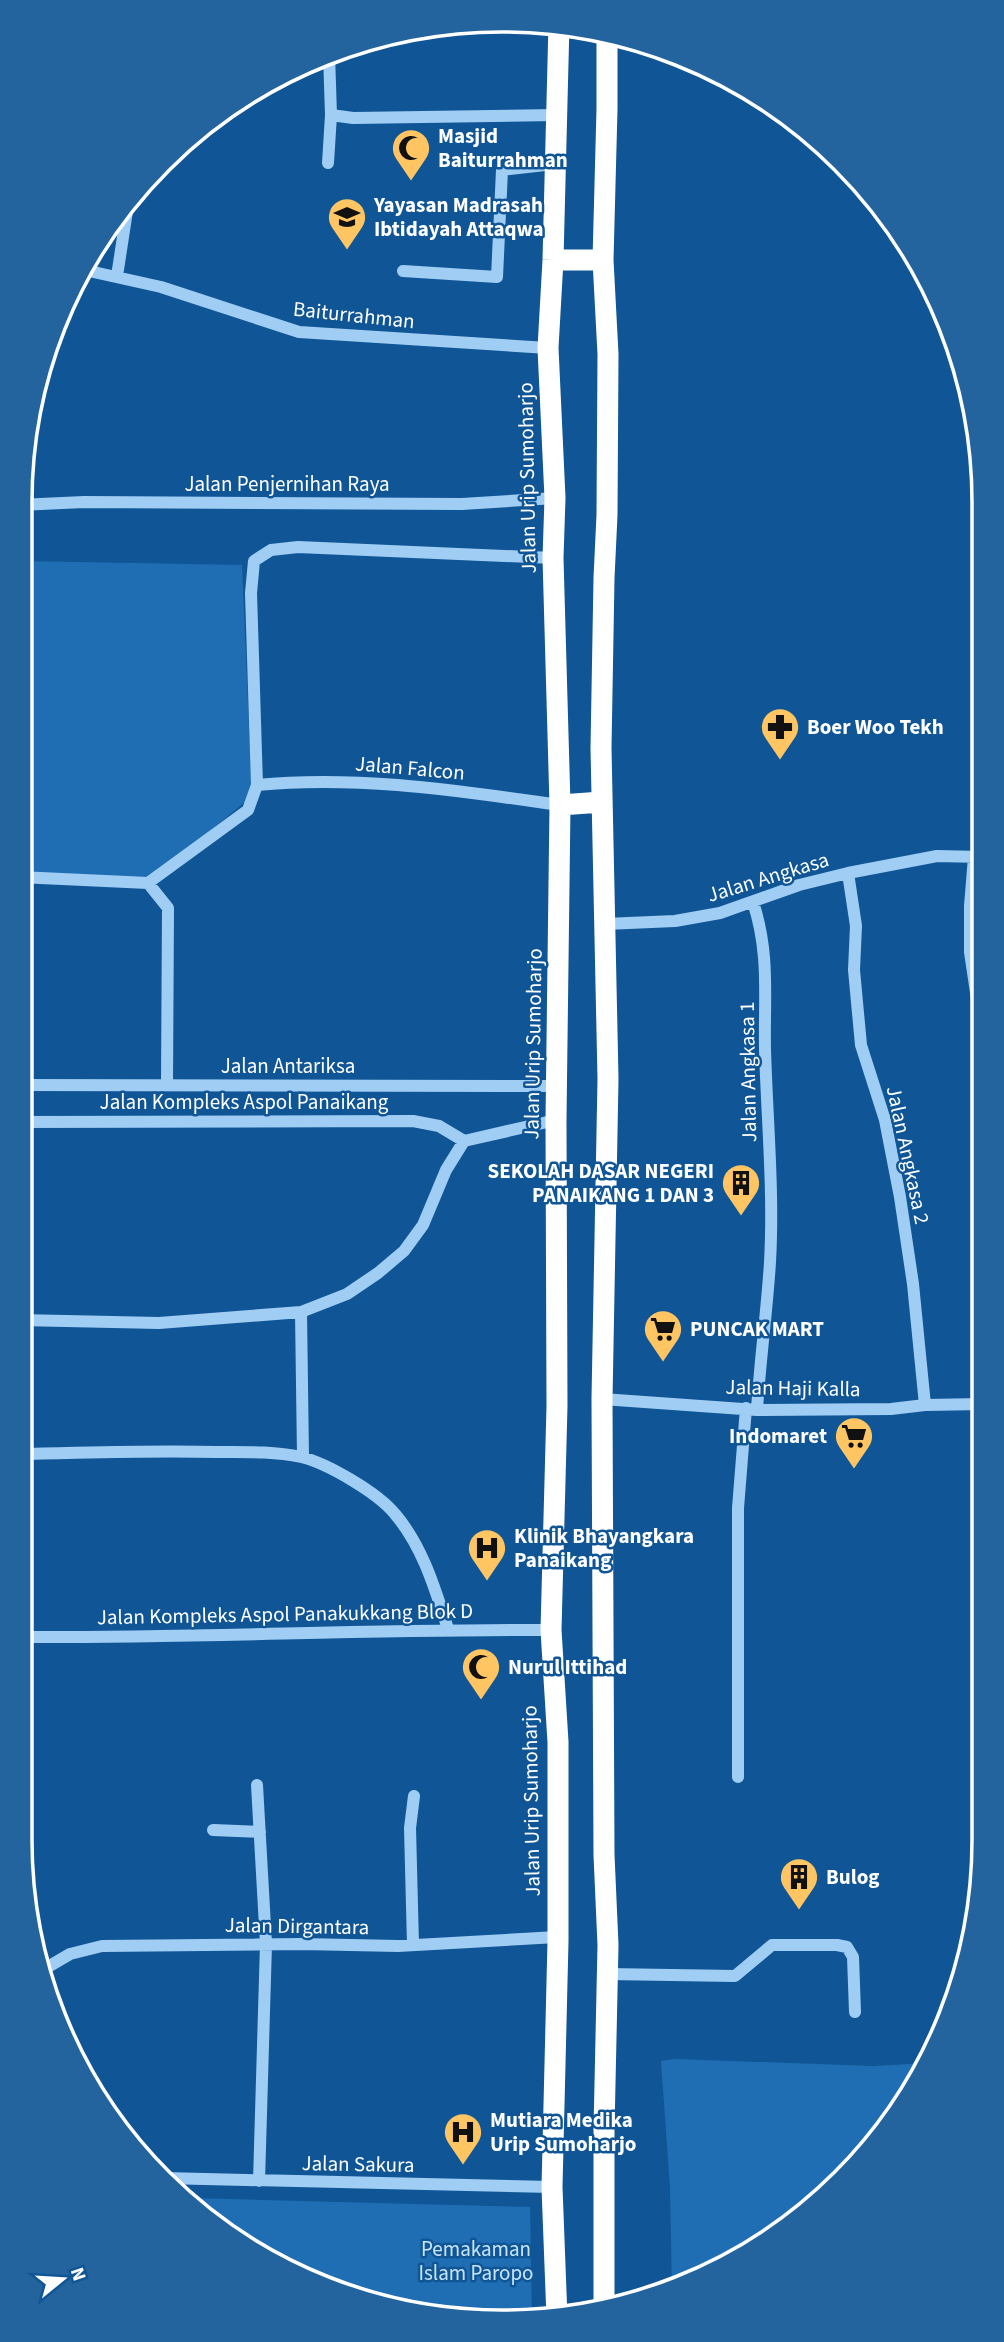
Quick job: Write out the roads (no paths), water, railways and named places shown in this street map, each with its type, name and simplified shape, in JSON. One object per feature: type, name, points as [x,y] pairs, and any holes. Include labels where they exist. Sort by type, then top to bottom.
[{"type":"highway","name":"Jalan Urip Sumoharjo","points":[[556,2307],[551,2187],[558,1742],[551,1630],[557,1406],[556,1120],[560,805],[553,558],[555,498],[548,348],[559,36]]},
{"type":"highway","points":[[604,2299],[607,1974],[602,1399],[607,1105],[601,709],[608,407],[603,260],[607,44]]},
{"type":"highway","points":[[552,260],[603,260]]},
{"type":"highway","points":[[560,805],[602,803]]},
{"type":"street","points":[[328,163],[331,115],[329,64]]},
{"type":"street","points":[[331,115],[353,118],[556,115]]},
{"type":"street","points":[[403,271],[497,277],[502,170],[554,164]]},
{"type":"street","points":[[117,276],[125,221]]},
{"type":"street","name":"Baiturrahman","points":[[93,271],[173,291],[299,332],[548,348]]},
{"type":"street","name":"Jalan Penjernihan Raya","points":[[32,504],[84,502],[462,504],[555,498]]},
{"type":"street","points":[[32,878],[148,883],[248,810],[257,785],[251,593],[254,561],[271,550],[298,547],[553,558]]},
{"type":"street","name":"Jalan Falcon","points":[[257,785],[344,781],[463,791],[560,805]]},
{"type":"street","name":"Jalan Angkasa","points":[[605,924],[675,922],[720,914],[799,885],[848,873],[937,856],[972,857]]},
{"type":"street","name":"Jalan Angkasa 2","points":[[848,873],[856,926],[854,970],[861,1045],[885,1119],[900,1196],[913,1284],[925,1405]]},
{"type":"street","points":[[148,883],[168,908],[165,1055],[167,1084]]},
{"type":"street","points":[[972,894],[972,961]]},
{"type":"street","name":"Jalan Angkasa 1","points":[[738,1777],[738,1508],[760,1357],[770,1261],[765,1047],[767,978],[764,941],[753,902]]},
{"type":"street","name":"Jalan Antariksa","points":[[32,1085],[557,1086]]},
{"type":"street","points":[[32,1320],[159,1323],[301,1312],[347,1294],[404,1251],[423,1225],[446,1170],[464,1141],[556,1120]]},
{"type":"street","name":"Jalan Kompleks Aspol Panaikang","points":[[32,1122],[413,1122],[439,1126],[464,1141]]},
{"type":"street","points":[[301,1312],[303,1457]]},
{"type":"street","name":"Jalan Haji Kalla","points":[[602,1399],[751,1409],[891,1409],[972,1404]]},
{"type":"street","points":[[32,1454],[156,1450],[267,1452],[303,1457],[348,1477],[394,1512],[411,1536],[422,1559],[448,1629]]},
{"type":"street","name":"Jalan Kompleks Aspol Panakukkang Blok D","points":[[32,1637],[155,1638],[448,1629],[551,1630]]},
{"type":"street","points":[[257,1785],[266,1944],[259,2181]]},
{"type":"street","points":[[413,1945],[410,1828],[414,1796]]},
{"type":"street","points":[[213,1830],[260,1832]]},
{"type":"street","name":"Jalan Dirgantara","points":[[49,1966],[70,1954],[102,1946],[413,1945],[557,1937]]},
{"type":"street","points":[[607,1974],[735,1976],[772,1945],[837,1945],[846,1947],[853,1957],[855,2012]]},
{"type":"street","name":"Jalan Sakura","points":[[175,2178],[551,2187]]},
{"type":"place","name":"Masjid Baiturrahman","points":[[411,182]]},
{"type":"place","name":"Yayasan Madrasah Ibtidayah Attaqwa","points":[[347,251]]},
{"type":"place","name":"Boer Woo Tekh","points":[[780,761]]},
{"type":"place","name":"SEKOLAH DASAR NEGERI PANAIKANG 1 DAN 3","points":[[741,1217]]},
{"type":"place","name":"PUNCAK MART","points":[[663,1363]]},
{"type":"place","name":"Indomaret","points":[[854,1470]]},
{"type":"place","name":"Klinik Bhayangkara Panaikang","points":[[487,1582]]},
{"type":"place","name":"Nurul Ittihad","points":[[481,1701]]},
{"type":"place","name":"Bulog","points":[[799,1911]]},
{"type":"place","name":"Mutiara Medika Urip Sumoharjo","points":[[463,2166]]},
{"type":"park label","name":"Pemakaman Islam Paropo","points":[[476,2261]]}]
